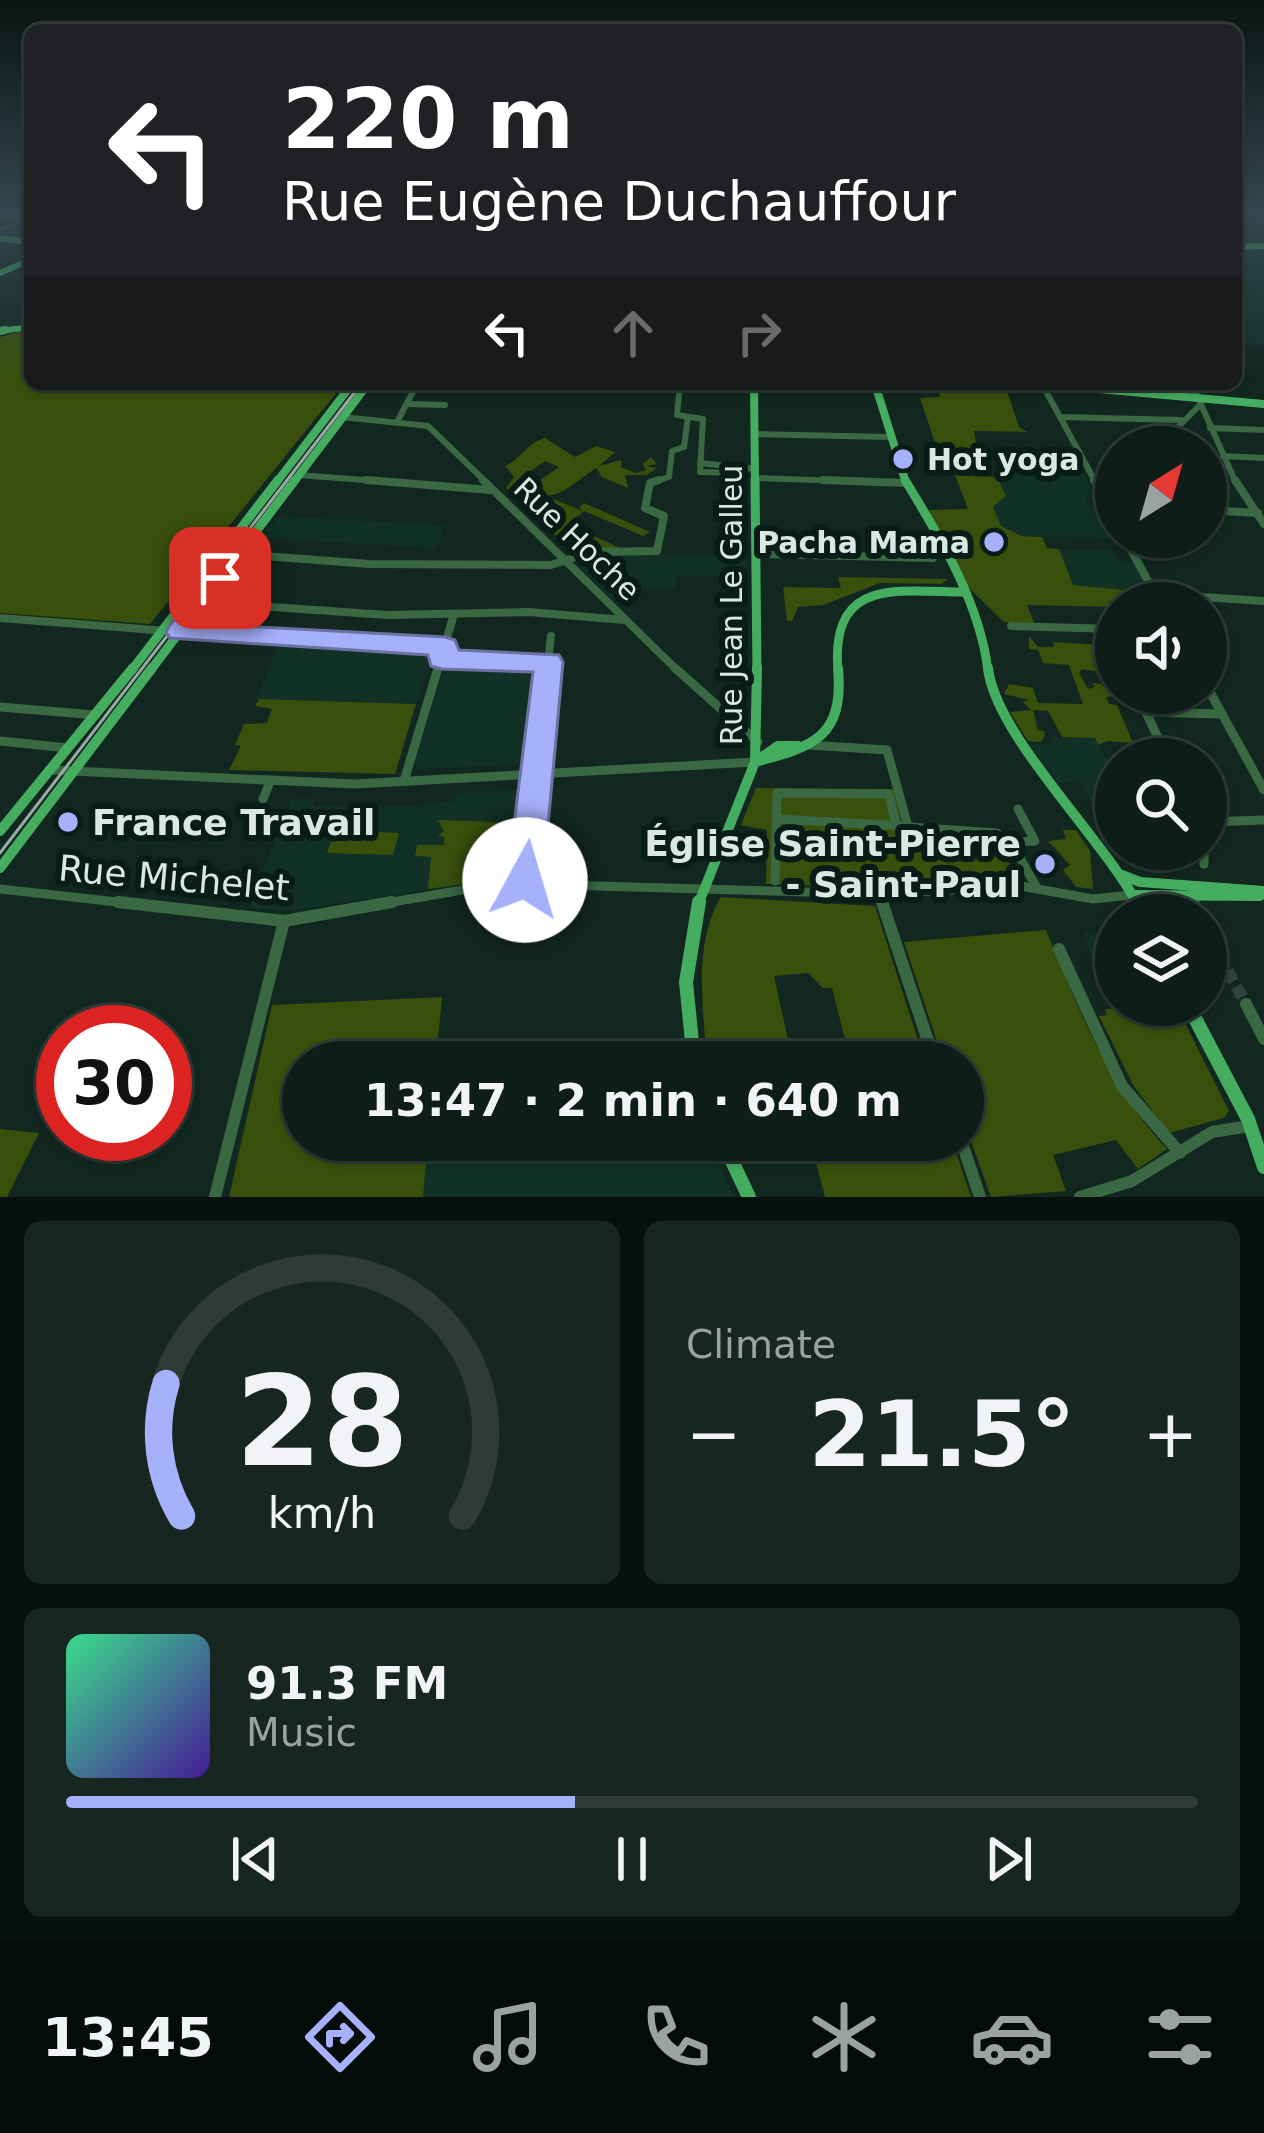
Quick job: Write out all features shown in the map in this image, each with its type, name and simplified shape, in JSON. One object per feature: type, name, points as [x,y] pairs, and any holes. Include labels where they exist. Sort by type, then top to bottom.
[{"type":"main road","points":[[0,831],[97,715],[347,390]]},
{"type":"main road","points":[[0,868],[363,390]]},
{"type":"main road","name":"Rue Jean Le Galleu","points":[[691,1041],[688,954],[700,886],[755,762],[758,742],[754,390]]},
{"type":"main road","points":[[877,390],[905,483],[932,524],[983,635],[989,680],[1003,716],[1132,894]]},
{"type":"main road","points":[[1094,390],[1199,403],[1264,404]]},
{"type":"main road","points":[[755,762],[809,745],[822,736],[840,706],[839,632],[849,607],[886,591],[964,592]]},
{"type":"main road","points":[[758,742],[809,745]]},
{"type":"main road","points":[[755,762],[778,746]]},
{"type":"main road","points":[[1122,875],[1187,888],[1264,893]]},
{"type":"main road","points":[[1141,894],[1187,888]]},
{"type":"main road","points":[[1199,1026],[1250,1126],[1264,1167]]},
{"type":"main road","points":[[732,1161],[749,1197]]},
{"type":"street","points":[[397,422],[414,390]]},
{"type":"street","points":[[679,390],[676,413],[703,418],[702,472],[738,473],[741,469],[756,474],[905,483]]},
{"type":"street","points":[[1046,390],[1095,482]]},
{"type":"street","points":[[1146,390],[1153,397]]},
{"type":"street","points":[[1194,390],[1209,426]]},
{"type":"street","points":[[1176,426],[1199,403]]},
{"type":"street","points":[[407,404],[445,405]]},
{"type":"street","name":"Rue Hoche","points":[[342,417],[428,426],[625,620],[758,742]]},
{"type":"street","points":[[684,447],[688,417]]},
{"type":"street","points":[[1060,417],[1181,420]]},
{"type":"street","points":[[1227,429],[1264,430]]},
{"type":"street","points":[[754,434],[890,437]]},
{"type":"street","points":[[238,554],[369,564],[565,561],[592,552],[659,550],[664,515],[646,508],[650,483],[669,477],[672,451],[700,448]]},
{"type":"street","points":[[1227,456],[1264,458]]},
{"type":"street","points":[[1227,467],[1264,524]]},
{"type":"street","points":[[298,475],[492,490]]},
{"type":"street","points":[[1227,511],[1261,513]]},
{"type":"street","points":[[757,554],[933,558]]},
{"type":"street","points":[[1227,600],[1264,601]]},
{"type":"street","points":[[202,602],[387,615],[529,612],[625,620]]},
{"type":"street","points":[[404,782],[454,614]]},
{"type":"street","points":[[0,618],[445,646]]},
{"type":"street","points":[[1011,626],[1095,629]]},
{"type":"street","points":[[525,884],[551,636]]},
{"type":"street","points":[[442,659],[549,662]]},
{"type":"street","points":[[0,707],[97,715]]},
{"type":"street","points":[[1222,714],[1264,790]]},
{"type":"street","points":[[0,741],[68,748]]},
{"type":"street","points":[[809,745],[887,750],[903,807],[902,825]]},
{"type":"street","points":[[48,770],[270,782],[404,782],[755,762]]},
{"type":"street","points":[[263,799],[270,782]]},
{"type":"street","points":[[775,881],[777,793],[889,794],[902,825]]},
{"type":"street","points":[[1006,842],[1035,841],[1018,808]]},
{"type":"street","points":[[776,819],[997,833],[1038,889]]},
{"type":"street","points":[[1227,821],[1264,820]]},
{"type":"street","points":[[1003,856],[1008,856],[1006,842]]},
{"type":"street","name":"Rue Michelet","points":[[0,889],[284,921],[525,884],[879,894],[1021,886],[1095,899]]},
{"type":"street","points":[[1187,888],[1190,894]]},
{"type":"street","points":[[879,894],[928,1041]]},
{"type":"street","points":[[214,1197],[284,921]]},
{"type":"street","points":[[1060,949],[1122,1086],[1180,1153]]},
{"type":"street","points":[[1246,1004],[1264,1039]]},
{"type":"street","points":[[1080,1197],[1132,1181],[1212,1132],[1250,1126]]},
{"type":"street","points":[[968,1161],[980,1197]]},
{"type":"shaded area","points":[[1242,268],[1264,268],[1264,346],[1242,344]]},
{"type":"shaded area","points":[[1004,467],[1081,467],[1095,494],[1087,498],[1087,505],[1095,509],[1095,538],[1021,536],[1001,527],[993,506],[1006,496],[997,477],[1007,477]]},
{"type":"shaded area","points":[[279,516],[445,526],[437,548],[262,538]]},
{"type":"shaded area","points":[[1059,549],[1095,550],[1095,558],[1135,563],[1144,582],[1095,582],[1095,587],[1073,585]]},
{"type":"shaded area","points":[[592,554],[747,556],[747,577],[676,576],[675,589],[626,587],[624,600],[611,599],[575,562]]},
{"type":"shaded area","points":[[279,644],[435,651],[416,704],[256,699]]},
{"type":"shaded area","points":[[445,667],[542,669],[530,764],[418,769],[414,765]]},
{"type":"shaded area","points":[[1051,737],[1095,738],[1095,812],[1080,781],[1058,782],[1030,745],[1054,743]]},
{"type":"shaded area","points":[[520,790],[527,796],[517,871],[508,878],[288,911],[249,908],[291,799],[315,799],[313,806],[411,806],[454,801],[456,793]]},
{"type":"shaded area","points":[[1081,931],[1095,933],[1095,962]]},
{"type":"shaded area","points":[[426,1161],[718,1161],[734,1197],[423,1197]]},
{"type":"green space","points":[[24,331],[24,390],[339,390],[150,624],[0,613],[0,337]]},
{"type":"green space","points":[[938,390],[1006,390],[1019,427],[1027,432],[974,431],[977,449],[957,449],[967,476],[997,477],[1006,496],[993,507],[1001,526],[1021,536],[1042,537],[1047,548],[1059,549],[1073,585],[1095,587],[1095,607],[1027,605],[1034,623],[1004,622],[967,586],[929,510],[968,509],[945,449],[937,448],[920,398],[940,397]]},
{"type":"green space","points":[[545,438],[575,457],[596,446],[615,452],[599,466],[621,460],[621,467],[636,473],[646,470],[643,464],[651,457],[657,464],[646,466],[657,468],[647,475],[625,475],[628,488],[602,477],[596,468],[566,489],[543,496],[534,494],[533,485],[559,467],[545,461],[516,481],[528,487],[529,498],[523,503],[506,488],[514,477],[505,466]]},
{"type":"green space","points":[[553,499],[583,511],[579,507],[584,503],[650,532],[643,536],[584,511],[568,525],[583,536],[585,532],[620,548],[577,553],[576,546],[573,552],[525,506],[533,500]]},
{"type":"green space","points":[[838,577],[948,579],[942,584],[880,583],[823,605],[798,607],[792,621],[787,621],[783,587],[841,588]]},
{"type":"green space","points":[[1029,636],[1038,647],[1054,647],[1053,642],[1095,645],[1095,671],[1082,669],[1079,673],[1088,689],[1095,687],[1095,714],[1121,714],[1131,738],[1062,737],[1048,711],[1033,710],[1038,730],[1045,736],[1041,742],[1028,741],[1010,712],[1031,710],[1023,702],[1029,700],[1004,694],[1009,684],[1033,688],[1038,703],[1083,704],[1069,665],[1043,663],[1038,650],[1029,649]]},
{"type":"green space","points":[[259,699],[416,704],[395,774],[229,770],[241,746],[235,745],[244,724],[267,723],[272,709],[255,706]]},
{"type":"green space","points":[[756,788],[894,789],[903,830],[995,836],[1001,853],[1020,875],[874,888],[766,884],[767,830],[741,825]]},
{"type":"green space","points":[[438,820],[523,823],[520,847],[514,848],[513,856],[519,857],[517,871],[508,878],[428,889],[431,857],[415,856],[417,845],[444,845],[444,837],[438,836],[444,831]]},
{"type":"green space","points":[[335,830],[399,833],[393,855],[327,853]]},
{"type":"green space","points":[[1063,830],[1076,830],[1090,851],[1093,889],[1076,887],[1063,870],[1070,865],[1048,841],[1066,839]]},
{"type":"green space","points":[[721,897],[875,906],[918,1041],[846,1041],[832,988],[823,988],[808,973],[774,976],[788,1041],[705,1041],[703,955]]},
{"type":"green space","points":[[1046,930],[1111,1072],[1167,1149],[1138,1169],[1116,1140],[1053,1155],[1066,1191],[991,1197],[978,1161],[984,1161],[984,1041],[937,1041],[904,942]]},
{"type":"green space","points":[[442,997],[438,1041],[282,1041],[282,1161],[426,1161],[423,1197],[229,1197],[272,1005]]},
{"type":"green space","points":[[1104,1026],[1186,1026],[1229,1111],[1224,1118],[1169,1133],[1133,1085]]},
{"type":"green space","points":[[0,1129],[36,1133],[7,1197],[0,1197]]},
{"type":"green space","points":[[816,1161],[959,1161],[971,1197],[825,1197]]},
{"type":"tunnel","points":[[1227,970],[1246,1004]]},
{"type":"tram line","points":[[0,853],[356,390]]},
{"type":"place","name":"Hot yoga","points":[[903,459]]},
{"type":"place","name":"Pacha Mama","points":[[994,542]]},
{"type":"place","name":"France Travail","points":[[68,822]]},
{"type":"place","name":"Église Saint-Pierre - Saint-Paul","points":[[1045,864]]},
{"type":"route","points":[[220,578],[180,632],[336,644],[445,646],[442,659],[549,662],[525,880]]}]
